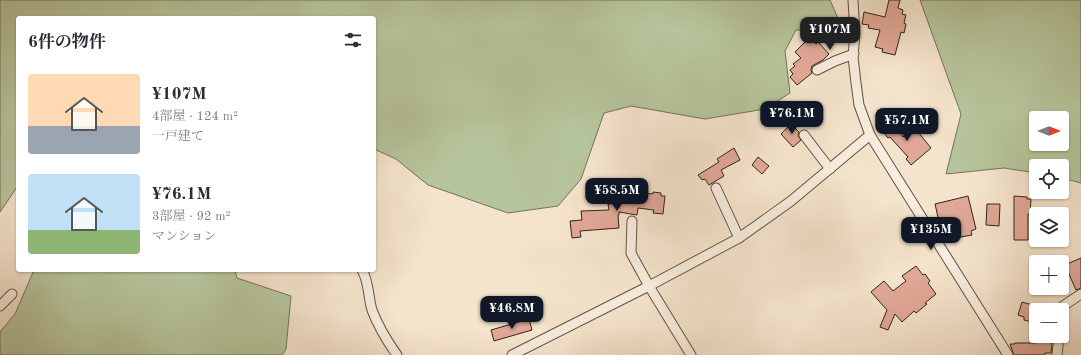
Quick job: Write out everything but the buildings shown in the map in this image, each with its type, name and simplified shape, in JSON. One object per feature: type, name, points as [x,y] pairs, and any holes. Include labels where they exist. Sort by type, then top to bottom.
[{"type":"street","points":[[853,0],[855,33],[854,54],[859,105],[870,135],[1008,355]]},
{"type":"street","points":[[817,70],[854,54]]},
{"type":"street","points":[[804,135],[830,169]]},
{"type":"street","points":[[512,355],[649,286],[739,238],[791,201],[870,135]]},
{"type":"street","points":[[716,188],[739,238]]},
{"type":"street","points":[[632,221],[631,253],[649,286],[691,355]]},
{"type":"street","points":[[363,272],[372,311],[384,336],[397,355]]},
{"type":"street","points":[[0,306],[12,294]]},
{"type":"street","points":[[1068,303],[1081,294]]},
{"type":"street","points":[[1057,355],[1058,343]]},
{"type":"green space","points":[[0,0],[830,0],[844,32],[796,30],[785,51],[790,93],[765,109],[705,119],[631,106],[604,113],[581,179],[558,206],[508,213],[428,185],[396,159],[376,150],[376,16],[16,16],[16,188],[0,212]]},
{"type":"green space","points":[[920,0],[1081,0],[1081,183],[1069,180],[1069,159],[1029,159],[1029,172],[1004,168],[946,174],[961,114]]},
{"type":"green space","points":[[33,272],[236,272],[237,278],[291,296],[286,349],[282,355],[0,355],[0,332],[15,314]]}]
